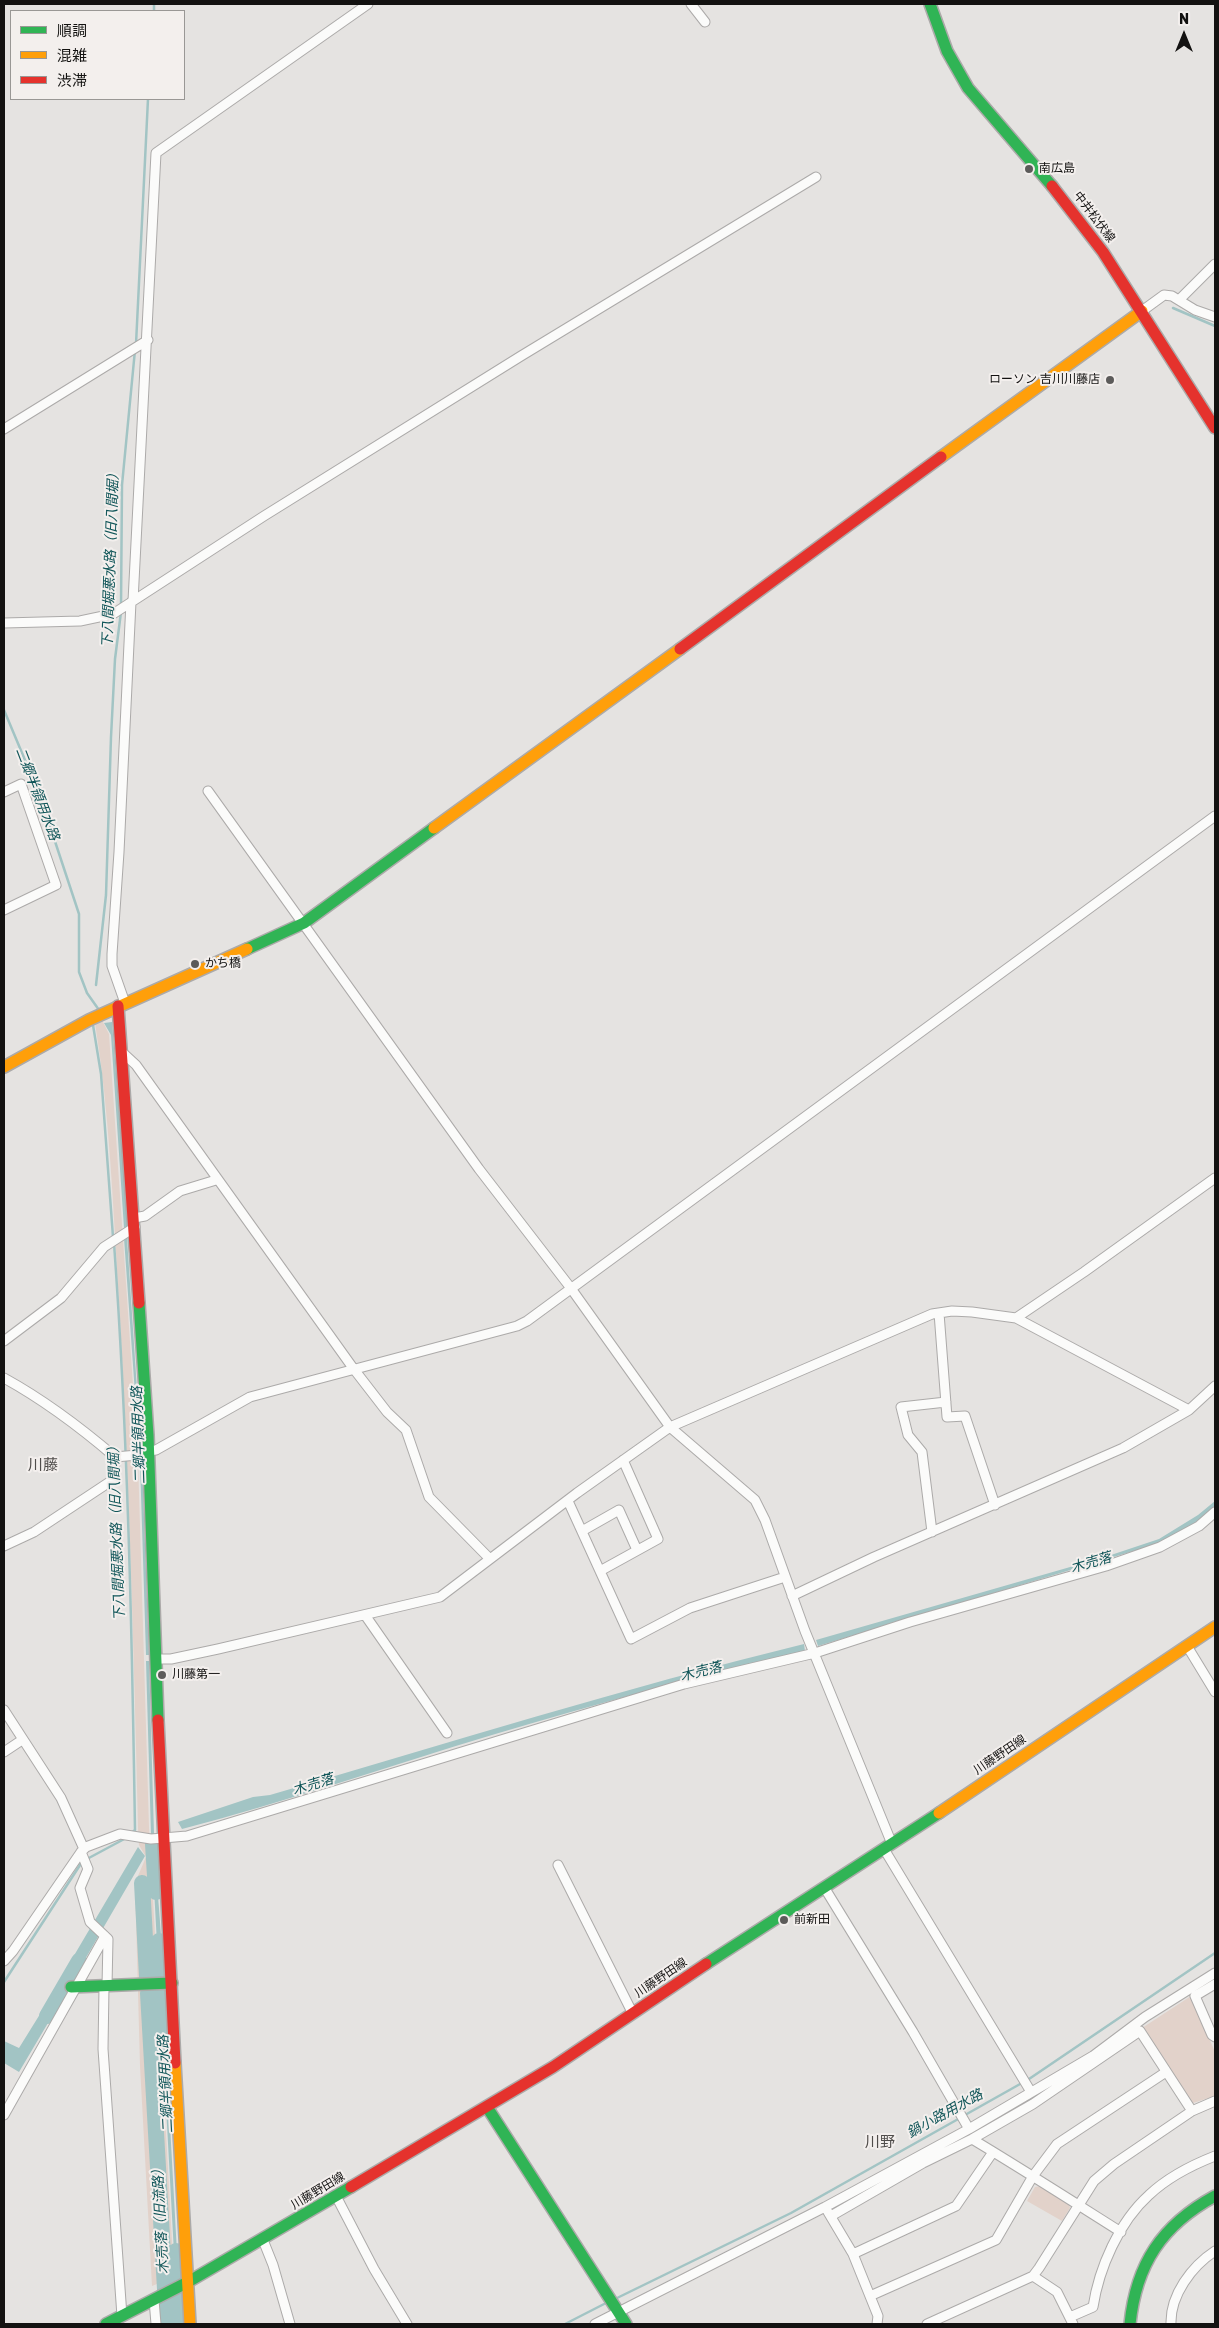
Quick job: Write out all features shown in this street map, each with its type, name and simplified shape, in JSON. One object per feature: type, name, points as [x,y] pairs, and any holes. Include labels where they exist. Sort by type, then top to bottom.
[{"type":"street","points":[[190,2324],[185,2284],[172,1983],[157,1839],[156,1659],[128,1229],[123,1053],[112,966],[131,603],[149,340],[156,153],[368,4]]},
{"type":"street","points":[[691,4],[705,22]]},
{"type":"street","name":"中井松伏線","points":[[930,4],[947,52],[968,88],[1083,225],[1142,311],[1215,428]]},
{"type":"street","points":[[4,623],[80,621],[113,614],[521,356],[816,177]]},
{"type":"street","points":[[1179,300],[1215,264]]},
{"type":"street","points":[[4,1067],[117,1006],[304,924],[1164,296],[1172,296],[1195,310],[1215,317]]},
{"type":"street","points":[[4,429],[149,340]]},
{"type":"street","points":[[4,792],[21,784],[56,885],[4,910]]},
{"type":"street","points":[[208,791],[478,1169],[570,1288],[670,1427],[754,1500],[765,1520],[805,1631],[888,1846],[1029,2089]]},
{"type":"street","points":[[4,1378],[29,1391],[73,1422],[115,1457],[142,1454],[156,1450],[250,1397],[517,1326],[1215,816]]},
{"type":"street","points":[[123,1053],[136,1065],[216,1180],[387,1412],[406,1430],[429,1497],[490,1559]]},
{"type":"street","points":[[1016,1318],[1084,1272],[1215,1178]]},
{"type":"street","points":[[4,1342],[61,1298],[104,1247],[180,1191],[216,1180]]},
{"type":"street","points":[[156,1659],[208,1651],[440,1597],[670,1427],[825,1359],[939,1313],[972,1312],[1016,1318],[1189,1410]]},
{"type":"street","points":[[939,1313],[947,1417],[965,1416],[995,1505]]},
{"type":"street","points":[[792,1596],[1123,1448],[1189,1410],[1215,1386]]},
{"type":"street","points":[[932,1532],[922,1452],[908,1435],[901,1407],[946,1402]]},
{"type":"street","points":[[4,1546],[34,1532],[114,1479],[115,1457]]},
{"type":"street","points":[[600,1571],[658,1539],[623,1460]]},
{"type":"street","points":[[568,1501],[631,1639],[690,1608],[785,1577]]},
{"type":"street","points":[[582,1531],[619,1510],[637,1550]]},
{"type":"street","points":[[4,1961],[83,1851],[120,1834],[157,1839],[187,1836],[684,1684],[815,1653],[910,1622],[1106,1566],[1160,1547],[1199,1526],[1215,1512]]},
{"type":"street","points":[[366,1615],[447,1733]]},
{"type":"street","name":"川藤野田線","points":[[106,2324],[185,2284],[487,2107],[633,2014],[888,1846],[1215,1627]]},
{"type":"street","points":[[1187,1646],[1215,1692]]},
{"type":"street","points":[[4,1710],[61,1798],[83,1851],[88,1869],[80,1888],[90,1922],[108,1939],[103,2049],[122,2316]]},
{"type":"street","points":[[4,1752],[22,1740]]},
{"type":"street","points":[[558,1865],[633,2014]]},
{"type":"street","points":[[824,1887],[913,2032],[969,2129]]},
{"type":"street","points":[[4,2115],[73,1987],[105,1936]]},
{"type":"street","points":[[595,2324],[825,2207],[969,2129],[1029,2089],[1093,2056],[1144,2017],[1215,1973]]},
{"type":"street","points":[[73,1987],[172,1983]]},
{"type":"street","points":[[1215,1984],[1195,1996],[1212,2035],[1215,2037]]},
{"type":"street","points":[[831,2216],[923,2163],[1033,2104],[1140,2031],[1192,2111]]},
{"type":"street","points":[[870,2296],[996,2240],[1034,2176],[1057,2144],[1166,2072]]},
{"type":"street","points":[[927,2324],[1033,2276],[1094,2181],[1114,2164],[1192,2111],[1215,2101]]},
{"type":"street","points":[[487,2107],[626,2324]]},
{"type":"street","points":[[972,2138],[1122,2232]]},
{"type":"street","points":[[853,2254],[956,2206],[993,2152]]},
{"type":"street","points":[[1033,2276],[1057,2292],[1072,2321],[1093,2307],[1096,2290],[1111,2249],[1148,2195],[1174,2176],[1215,2156]]},
{"type":"street","points":[[336,2196],[374,2268],[407,2324]]},
{"type":"street","points":[[1130,2324],[1134,2292],[1150,2253],[1174,2223],[1189,2211],[1215,2196]]},
{"type":"street","points":[[825,2207],[853,2254],[878,2316],[877,2324]]},
{"type":"street","points":[[262,2240],[273,2265],[290,2324]]},
{"type":"street","points":[[1171,2324],[1174,2307],[1186,2278],[1215,2251]]},
{"type":"street","points":[[156,2299],[156,2324]]},
{"type":"shaded area","points":[[102,1020],[109,1034],[138,1459],[149,1827],[174,2277],[152,2286],[140,2066],[135,1883],[146,1857],[139,1845],[138,1828],[123,1368],[113,1197],[108,1127],[95,1023]]},
{"type":"shaded area","points":[[1191,1996],[1215,2052],[1215,2096],[1193,2103],[1142,2028]]},
{"type":"shaded area","points":[[1041,2186],[1069,2203],[1070,2208],[1062,2221],[1027,2201],[1035,2187]]},
{"type":"water","points":[[112,1022],[126,1203],[127,1226],[124,1228],[111,1035],[104,1023]]},
{"type":"water","points":[[124,1238],[127,1238],[141,1450],[139,1450]]},
{"type":"water","points":[[140,1462],[142,1462],[149,1655],[146,1655]]},
{"type":"water","points":[[1215,1501],[1215,1508],[1199,1521],[1160,1543],[818,1646],[816,1640],[1105,1557],[1159,1539],[1198,1515]]},
{"type":"water","points":[[804,1644],[805,1651],[687,1680],[570,1712],[299,1796],[182,1829],[178,1822],[253,1797],[270,1795],[603,1697]]},
{"type":"water","points":[[146,1661],[149,1661],[154,1834],[151,1835]]},
{"type":"water","points":[[138,1847],[145,1856],[73,1980],[59,1981]]},
{"type":"water","points":[[153,1870],[156,1870],[163,1961],[158,1962]]},
{"type":"water","points":[[50,1998],[60,1998],[61,2001],[19,2072],[4,2063],[4,2041],[19,2048]]},
{"type":"water","points":[[161,2005],[164,2007],[166,2046],[163,2047]]},
{"type":"water","points":[[163,2052],[166,2052],[178,2271],[175,2271]]},
{"type":"waterway","name":"下八間堀悪水路（旧八間堀）","points":[[154,4],[154,10]]},
{"type":"waterway","name":"下八間堀悪水路（旧八間堀）","points":[[136,344],[148,100]]},
{"type":"waterway","points":[[1173,308],[1215,326]]},
{"type":"waterway","name":"下八間堀悪水路（旧八間堀）","points":[[121,606],[122,485],[135,350]]},
{"type":"waterway","name":"下八間堀悪水路（旧八間堀）","points":[[96,985],[106,895],[115,659],[121,612]]},
{"type":"waterway","name":"二郷半領用水路","points":[[4,710],[40,796],[79,914],[79,972],[87,993],[99,1010]]},
{"type":"waterway","name":"下八間堀悪水路（旧八間堀）","points":[[93,1025],[101,1074],[113,1237]]},
{"type":"waterway","name":"下八間堀悪水路（旧八間堀）","points":[[114,1243],[123,1389],[129,1536],[135,1830],[131,1833]]},
{"type":"waterway","name":"下八間堀悪水路（旧八間堀）","points":[[87,1859],[128,1837]]},
{"type":"waterway","name":"二郷半領用水路","points":[[153,1844],[156,1892]]},
{"type":"waterway","name":"下八間堀悪水路（旧八間堀）","points":[[4,1982],[82,1862]]},
{"type":"waterway","name":"木売落（旧流路）","points":[[142,1883],[147,1976]]},
{"type":"waterway","name":"二郷半領用水路","points":[[159,1941],[167,2074]]},
{"type":"waterway","name":"鍋小路用水路","points":[[965,2115],[1029,2079],[1215,1953]]},
{"type":"waterway","name":"木売落","points":[[47,2016],[79,1961]]},
{"type":"waterway","name":"木売落（旧流路）","points":[[148,1993],[167,2324]]},
{"type":"waterway","name":"鍋小路用水路","points":[[615,2299],[791,2213],[960,2118]]},
{"type":"waterway","name":"二郷半領用水路","points":[[176,2251],[179,2324]]},
{"type":"waterway","name":"鍋小路用水路","points":[[565,2324],[608,2302]]},
{"type":"traffic: fast","points":[[930,4],[947,51],[968,88],[1052,186]]},
{"type":"traffic: fast","points":[[247,949],[304,923],[434,828]]},
{"type":"traffic: fast","points":[[139,1303],[148,1435],[158,1720]]},
{"type":"traffic: fast","points":[[706,1964],[939,1813]]},
{"type":"traffic: fast","points":[[71,1987],[172,1983]]},
{"type":"traffic: fast","points":[[487,2107],[626,2324]]},
{"type":"traffic: fast","points":[[106,2324],[188,2282],[351,2187]]},
{"type":"traffic: fast","points":[[1130,2324],[1138,2283],[1155,2248],[1166,2233],[1180,2220],[1196,2207],[1215,2196]]},
{"type":"traffic: slow","points":[[941,457],[1142,311]]},
{"type":"traffic: slow","points":[[434,828],[680,649]]},
{"type":"traffic: slow","points":[[4,1067],[89,1020],[247,949]]},
{"type":"traffic: slow","points":[[939,1813],[1215,1627]]},
{"type":"traffic: slow","points":[[175,2063],[190,2324]]},
{"type":"traffic: jam","points":[[1052,186],[1103,252],[1215,428]]},
{"type":"traffic: jam","points":[[680,649],[941,457]]},
{"type":"traffic: jam","points":[[118,1006],[139,1303]]},
{"type":"traffic: jam","points":[[158,1720],[175,2063]]},
{"type":"traffic: jam","points":[[351,2187],[553,2067],[706,1964]]},
{"type":"place","name":"南広島","points":[[1029,169]]},
{"type":"place","name":"ローソン 吉川川藤店","points":[[1110,380]]},
{"type":"place","name":"かち橋","points":[[195,964]]},
{"type":"place","name":"川藤第一","points":[[162,1675]]},
{"type":"place","name":"前新田","points":[[784,1920]]},
{"type":"district","name":"川藤","points":[[43,1466]]},
{"type":"district","name":"川野","points":[[880,2143]]}]
